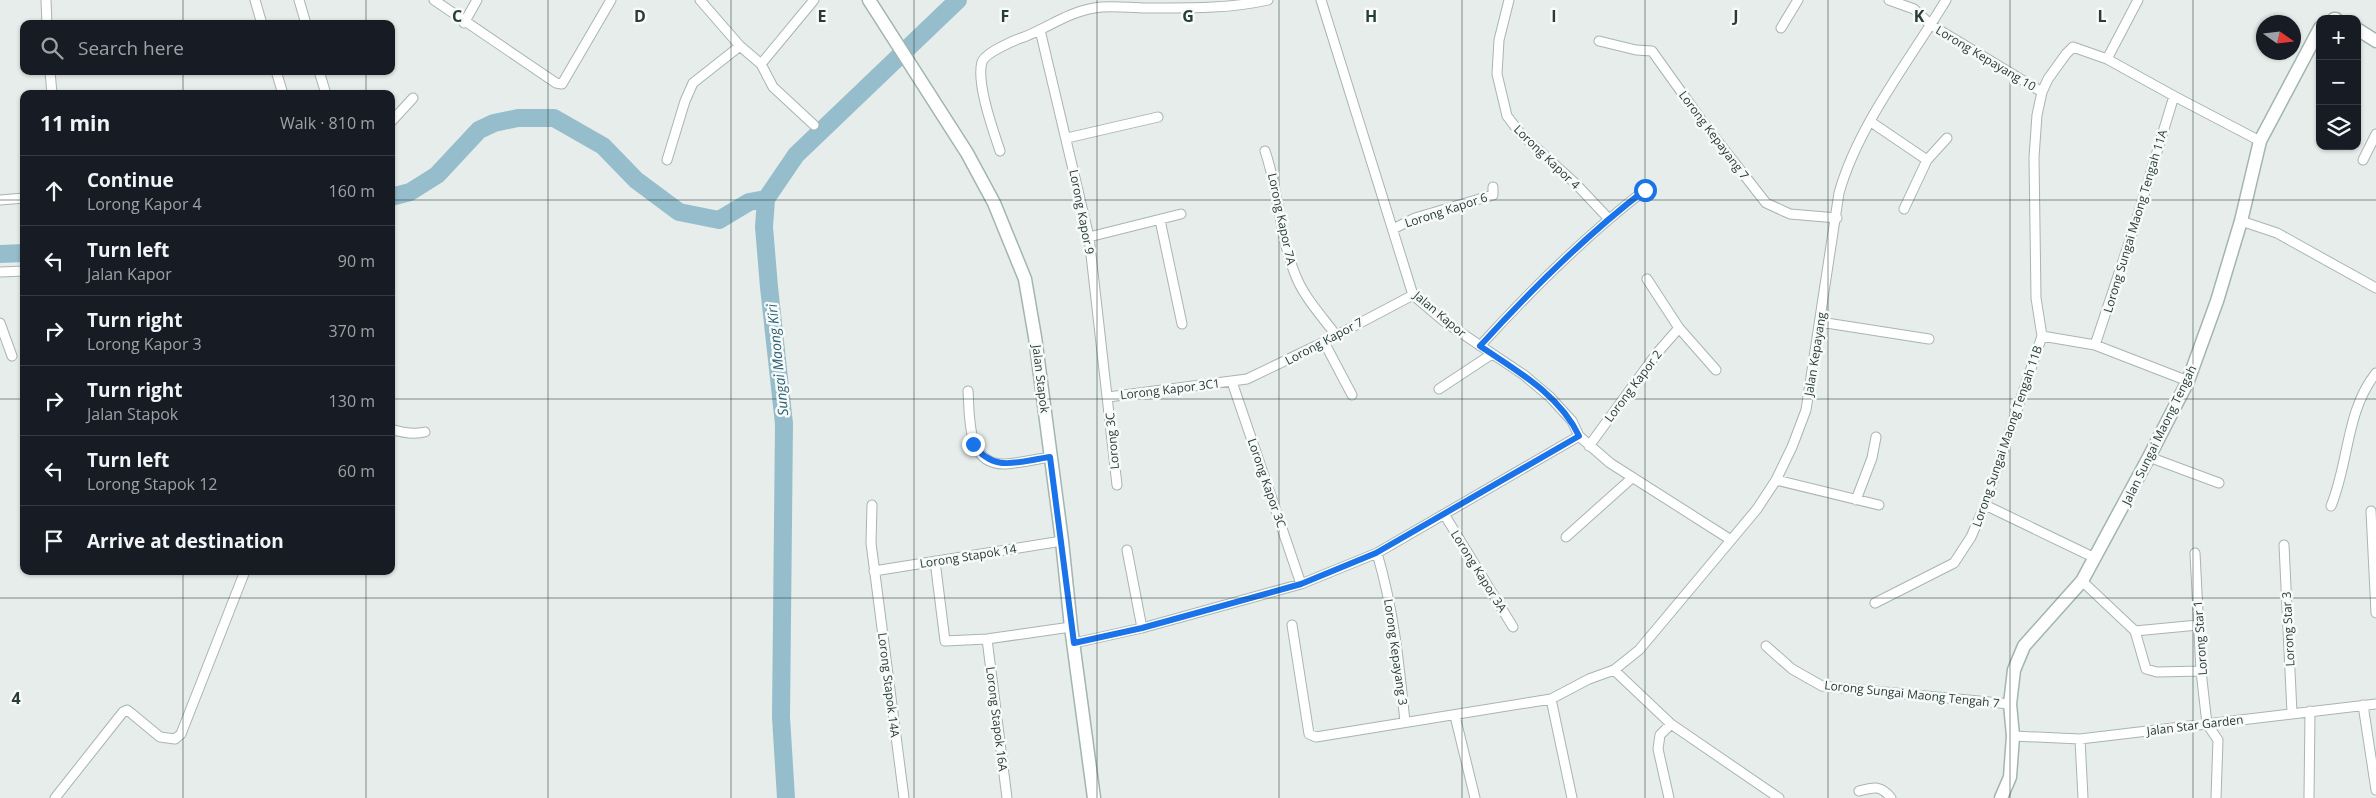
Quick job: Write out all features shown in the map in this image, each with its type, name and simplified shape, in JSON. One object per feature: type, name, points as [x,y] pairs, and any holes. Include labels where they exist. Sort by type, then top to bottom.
[{"type":"street","points":[[46,0],[47,20]]},
{"type":"street","points":[[255,0],[261,20]]},
{"type":"street","points":[[299,0],[305,20]]},
{"type":"street","points":[[434,0],[464,23],[556,83],[562,84],[611,0]]},
{"type":"street","points":[[464,23],[477,0]]},
{"type":"street","points":[[700,0],[740,46],[761,64],[773,87],[814,125]]},
{"type":"street","points":[[761,64],[814,0]]},
{"type":"street","name":"Jalan Stapok","points":[[869,0],[967,152],[994,203],[1024,280],[1034,328],[1094,798]]},
{"type":"street","points":[[1000,151],[982,83],[983,59],[1015,40],[1072,14],[1094,8],[1159,4],[1200,9],[1268,0]]},
{"type":"street","name":"Jalan Kapor","points":[[1321,0],[1413,295],[1480,346],[1524,375],[1550,397],[1572,421],[1579,436],[1588,446],[1632,478],[1730,540]]},
{"type":"street","name":"Lorong Kapor 4","points":[[1509,0],[1499,40],[1497,74],[1507,116],[1520,133],[1576,184],[1608,218]]},
{"type":"street","points":[[1781,28],[1798,0]]},
{"type":"street","name":"Lorong Kepayang 10","points":[[1889,0],[1914,9],[1931,25],[2042,92]]},
{"type":"street","name":"Jalan Kepayang","points":[[1614,670],[1638,650],[1757,509],[1776,480],[1792,447],[1806,410],[1840,192],[1847,164],[1946,0]]},
{"type":"street","points":[[2138,0],[2108,59],[2260,141]]},
{"type":"street","name":"Lorong Kapor 9","points":[[1040,30],[1089,237],[1108,397]]},
{"type":"street","points":[[2361,32],[2376,41]]},
{"type":"street","name":"Jalan Sungai Maong Tengah","points":[[2001,798],[2010,776],[2013,736],[2010,704],[2014,670],[2024,646],[2082,581],[2150,457],[2188,381],[2217,301],[2241,221],[2260,141],[2316,35]]},
{"type":"street","name":"Lorong Kepayang 7","points":[[1599,41],[1636,50],[1652,51],[1705,125],[1766,203],[1790,214],[1837,218]]},
{"type":"street","points":[[668,160],[685,101],[693,83],[740,46]]},
{"type":"street","name":"Lorong Sungai Maong Tengah 11B","points":[[1875,602],[1954,563],[1971,537],[1985,506],[2042,336],[2036,298],[2034,157],[2037,115],[2042,92],[2066,54],[2073,47],[2108,59]]},
{"type":"street","points":[[50,75],[52,90]]},
{"type":"street","points":[[277,75],[282,90]]},
{"type":"street","points":[[320,75],[325,90]]},
{"type":"street","name":"Lorong Sungai Maong Tengah 11A","points":[[2095,346],[2133,231],[2174,96]]},
{"type":"street","points":[[395,118],[413,98]]},
{"type":"street","points":[[1067,138],[1158,117]]},
{"type":"street","points":[[1871,122],[1928,160]]},
{"type":"street","points":[[2363,160],[2376,134]]},
{"type":"street","points":[[1904,208],[1928,160],[1947,138]]},
{"type":"street","name":"Lorong Kapor 7A","points":[[1266,151],[1272,171],[1288,254],[1295,276],[1306,295],[1335,334]]},
{"type":"street","name":"Lorong Kapor 6","points":[[1393,229],[1415,218],[1492,195],[1493,187]]},
{"type":"street","points":[[1480,346],[1516,306],[1608,218],[1645,190]]},
{"type":"street","points":[[0,200],[20,198]]},
{"type":"street","points":[[1089,237],[1181,214]]},
{"type":"street","points":[[1160,220],[1182,324]]},
{"type":"street","points":[[2241,221],[2277,233],[2376,288]]},
{"type":"street","points":[[0,272],[20,271]]},
{"type":"street","points":[[1647,279],[1679,328],[1716,370]]},
{"type":"street","name":"Lorong Kapor 7","points":[[1232,382],[1259,374],[1413,295]]},
{"type":"street","points":[[1820,322],[1929,339]]},
{"type":"street","points":[[0,323],[12,356]]},
{"type":"street","name":"Lorong Kapor 2","points":[[1588,446],[1657,353],[1679,328]]},
{"type":"street","points":[[2042,336],[2095,346],[2188,381]]},
{"type":"street","points":[[1324,342],[1352,394]]},
{"type":"street","points":[[1439,389],[1492,354]]},
{"type":"street","points":[[2331,506],[2357,411],[2365,390],[2376,373]]},
{"type":"street","name":"Lorong Kapor 3C1","points":[[1108,397],[1232,382]]},
{"type":"street","name":"Lorong Kapor 3C","points":[[1232,382],[1301,584]]},
{"type":"street","points":[[968,390],[973,444],[980,454],[990,461],[1003,464],[1050,457]]},
{"type":"street","name":"Lorong 3C","points":[[1108,397],[1117,485]]},
{"type":"street","points":[[395,430],[416,434],[425,432]]},
{"type":"street","points":[[1074,643],[1142,628],[1301,584],[1376,553],[1579,436]]},
{"type":"street","points":[[1856,500],[1872,458],[1876,437]]},
{"type":"street","points":[[2150,457],[2219,483]]},
{"type":"street","points":[[1566,536],[1632,478]]},
{"type":"street","points":[[1776,480],[1879,505]]},
{"type":"street","name":"Lorong Stapok 14A","points":[[872,505],[871,543],[874,571],[904,798]]},
{"type":"street","points":[[1985,506],[2095,558]]},
{"type":"street","points":[[2371,511],[2376,613]]},
{"type":"street","name":"Lorong Kapor 3A","points":[[1444,514],[1513,627]]},
{"type":"street","name":"Lorong Stapok 14","points":[[874,571],[1062,540]]},
{"type":"street","name":"Lorong Star 3","points":[[2284,546],[2292,714]]},
{"type":"street","points":[[1128,550],[1142,628]]},
{"type":"street","name":"Lorong Kepayang 3","points":[[1376,553],[1388,592],[1396,633],[1405,722]]},
{"type":"street","name":"Lorong Star 1","points":[[2194,553],[2201,671],[2207,724]]},
{"type":"street","points":[[935,561],[945,641],[987,639],[1071,627]]},
{"type":"street","points":[[55,798],[123,712],[127,710],[160,737],[175,738],[181,734],[243,575]]},
{"type":"street","points":[[2082,581],[2135,631],[2146,669],[2157,672],[2201,671]]},
{"type":"street","points":[[1292,625],[1309,734],[1316,737],[1405,722],[1455,716],[1550,699],[1589,679],[1614,670],[1671,724],[1779,798]]},
{"type":"street","points":[[2135,631],[2198,625]]},
{"type":"street","name":"Lorong Stapok 16A","points":[[987,639],[1007,798]]},
{"type":"street","name":"Lorong Sungai Maong Tengah 7","points":[[1766,646],[1792,669],[1822,686],[2010,704]]},
{"type":"street","points":[[1550,699],[1572,798]]},
{"type":"street","name":"Jalan Star Garden","points":[[2013,736],[2080,739],[2376,704]]},
{"type":"street","points":[[2363,705],[2376,790]]},
{"type":"street","points":[[2310,711],[2310,798]]},
{"type":"street","points":[[1455,716],[1475,798]]},
{"type":"street","points":[[1668,798],[1658,749],[1660,734],[1671,724]]},
{"type":"street","points":[[2207,724],[2218,740],[2216,798]]},
{"type":"street","points":[[2080,739],[2083,798]]},
{"type":"street","points":[[1860,791],[1876,786],[1882,788],[1891,798]]},
{"type":"waterway","name":"Sungai Maong Kiri","points":[[786,798],[781,717],[784,424],[764,227],[766,199],[796,155],[958,0]]},
{"type":"waterway","points":[[395,196],[410,192],[437,175],[479,130],[494,123],[518,118],[554,118],[603,146],[636,180],[679,212],[719,220],[749,202],[766,199]]},
{"type":"waterway","points":[[0,254],[20,253]]},
{"type":"route","points":[[973,444],[980,454],[990,461],[1003,464],[1050,457],[1074,643],[1142,628],[1301,584],[1376,553],[1579,436],[1572,421],[1550,397],[1524,375],[1480,346],[1516,306],[1608,218],[1645,190]]}]
